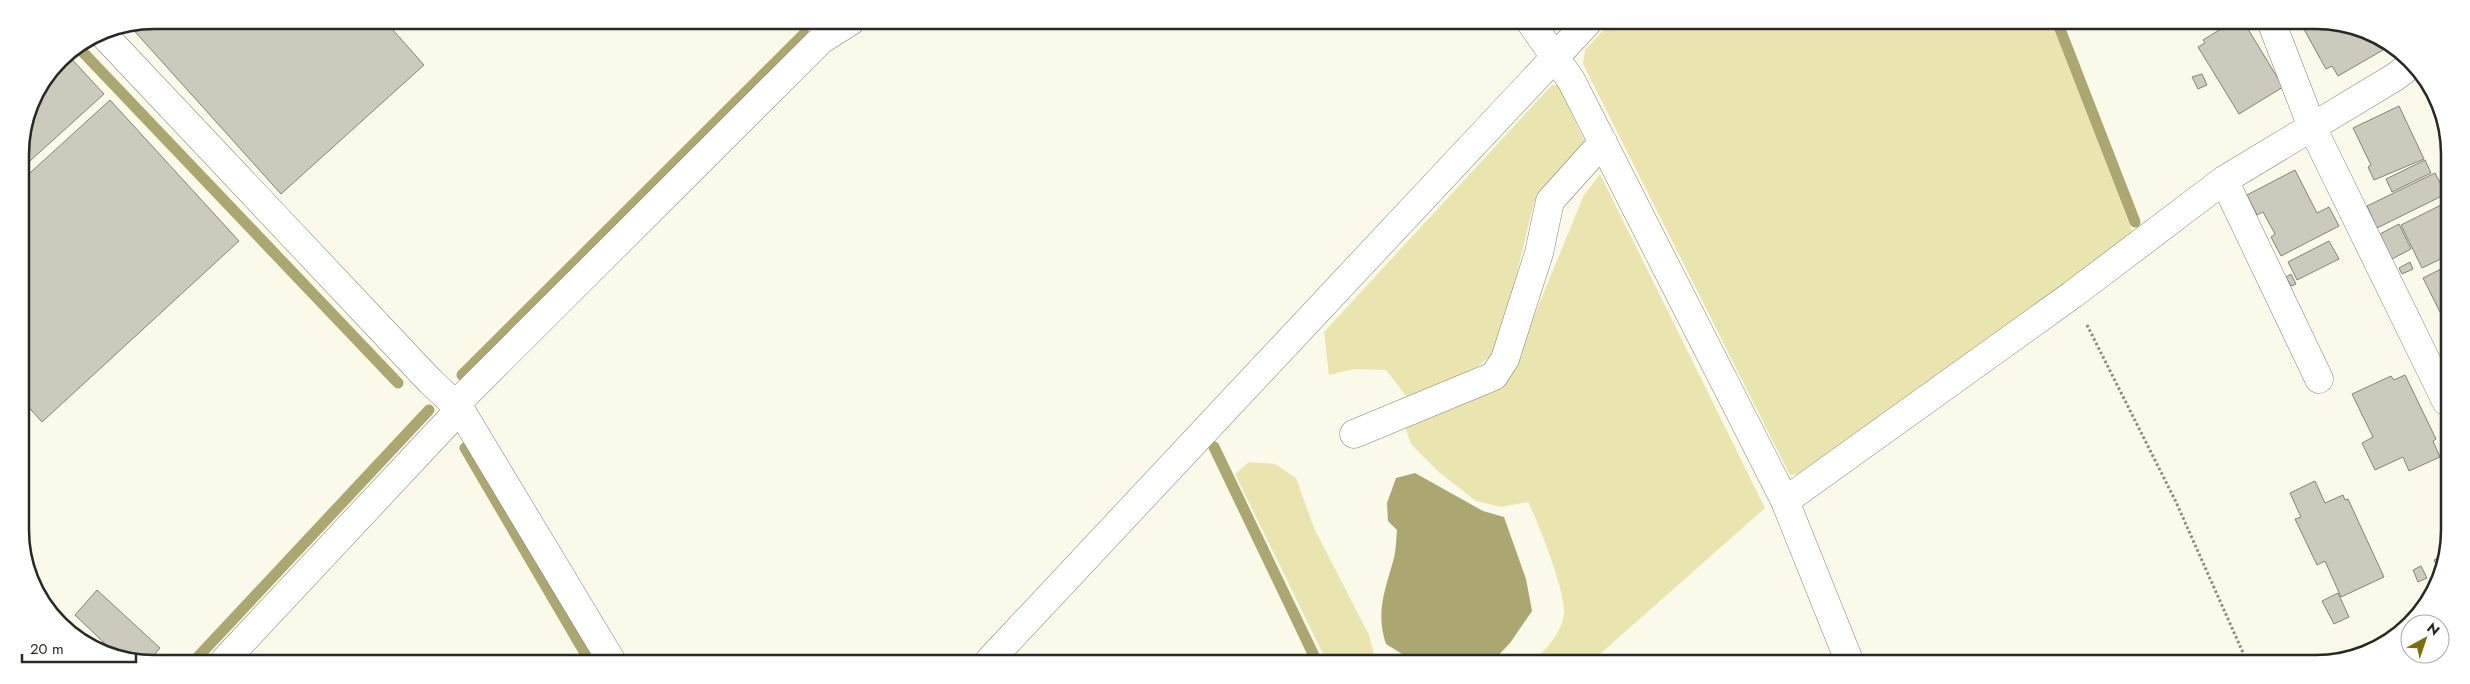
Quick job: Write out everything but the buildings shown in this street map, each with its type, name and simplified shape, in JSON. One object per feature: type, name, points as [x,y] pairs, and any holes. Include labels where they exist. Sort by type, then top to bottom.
[{"type":"street","points":[[230,655],[458,407],[821,40],[838,29]]},
{"type":"street","points":[[1536,29],[1571,80],[1785,501],[1847,655]]},
{"type":"street","points":[[995,655],[1581,29]]},
{"type":"street","points":[[2274,29],[2312,127],[2441,391]]},
{"type":"street","points":[[106,38],[431,382],[458,407],[608,655]]},
{"type":"street","points":[[1785,501],[2072,295],[2224,180],[2395,78],[2407,68]]},
{"type":"street","points":[[1354,434],[1494,376],[1505,359],[1539,253],[1550,201],[1603,142]]},
{"type":"street","points":[[2224,180],[2319,379]]},
{"type":"path","points":[[2072,295],[2176,502],[2244,655]]},
{"type":"shaded area","points":[[1604,29],[2054,29],[2133,233],[1802,474],[1790,475],[1583,64],[1585,50]]},
{"type":"shaded area","points":[[1552,85],[1558,85],[1585,142],[1534,202],[1502,336],[1489,357],[1477,367],[1430,390],[1411,402],[1386,370],[1354,369],[1329,375],[1324,332]]},
{"type":"shaded area","points":[[1600,174],[1765,508],[1599,655],[1540,655],[1557,633],[1564,613],[1561,590],[1544,540],[1528,502],[1501,507],[1476,501],[1440,473],[1411,444],[1405,427],[1424,416],[1528,331],[1584,195]]},
{"type":"shaded area","points":[[1249,462],[1275,464],[1296,478],[1314,528],[1369,635],[1374,655],[1324,655],[1235,474]]},
{"type":"shaded area","points":[[1415,473],[1483,511],[1504,517],[1526,579],[1532,611],[1510,643],[1499,655],[1404,655],[1386,644],[1381,613],[1396,548],[1397,530],[1388,521],[1387,503],[1396,478]]},
{"type":"waterway","points":[[2060,29],[2135,222]]},
{"type":"waterway","points":[[462,375],[804,34]]},
{"type":"waterway","points":[[82,51],[398,383]]},
{"type":"waterway","points":[[200,655],[429,410]]},
{"type":"waterway","points":[[1214,447],[1314,655]]},
{"type":"waterway","points":[[465,448],[586,655]]}]
